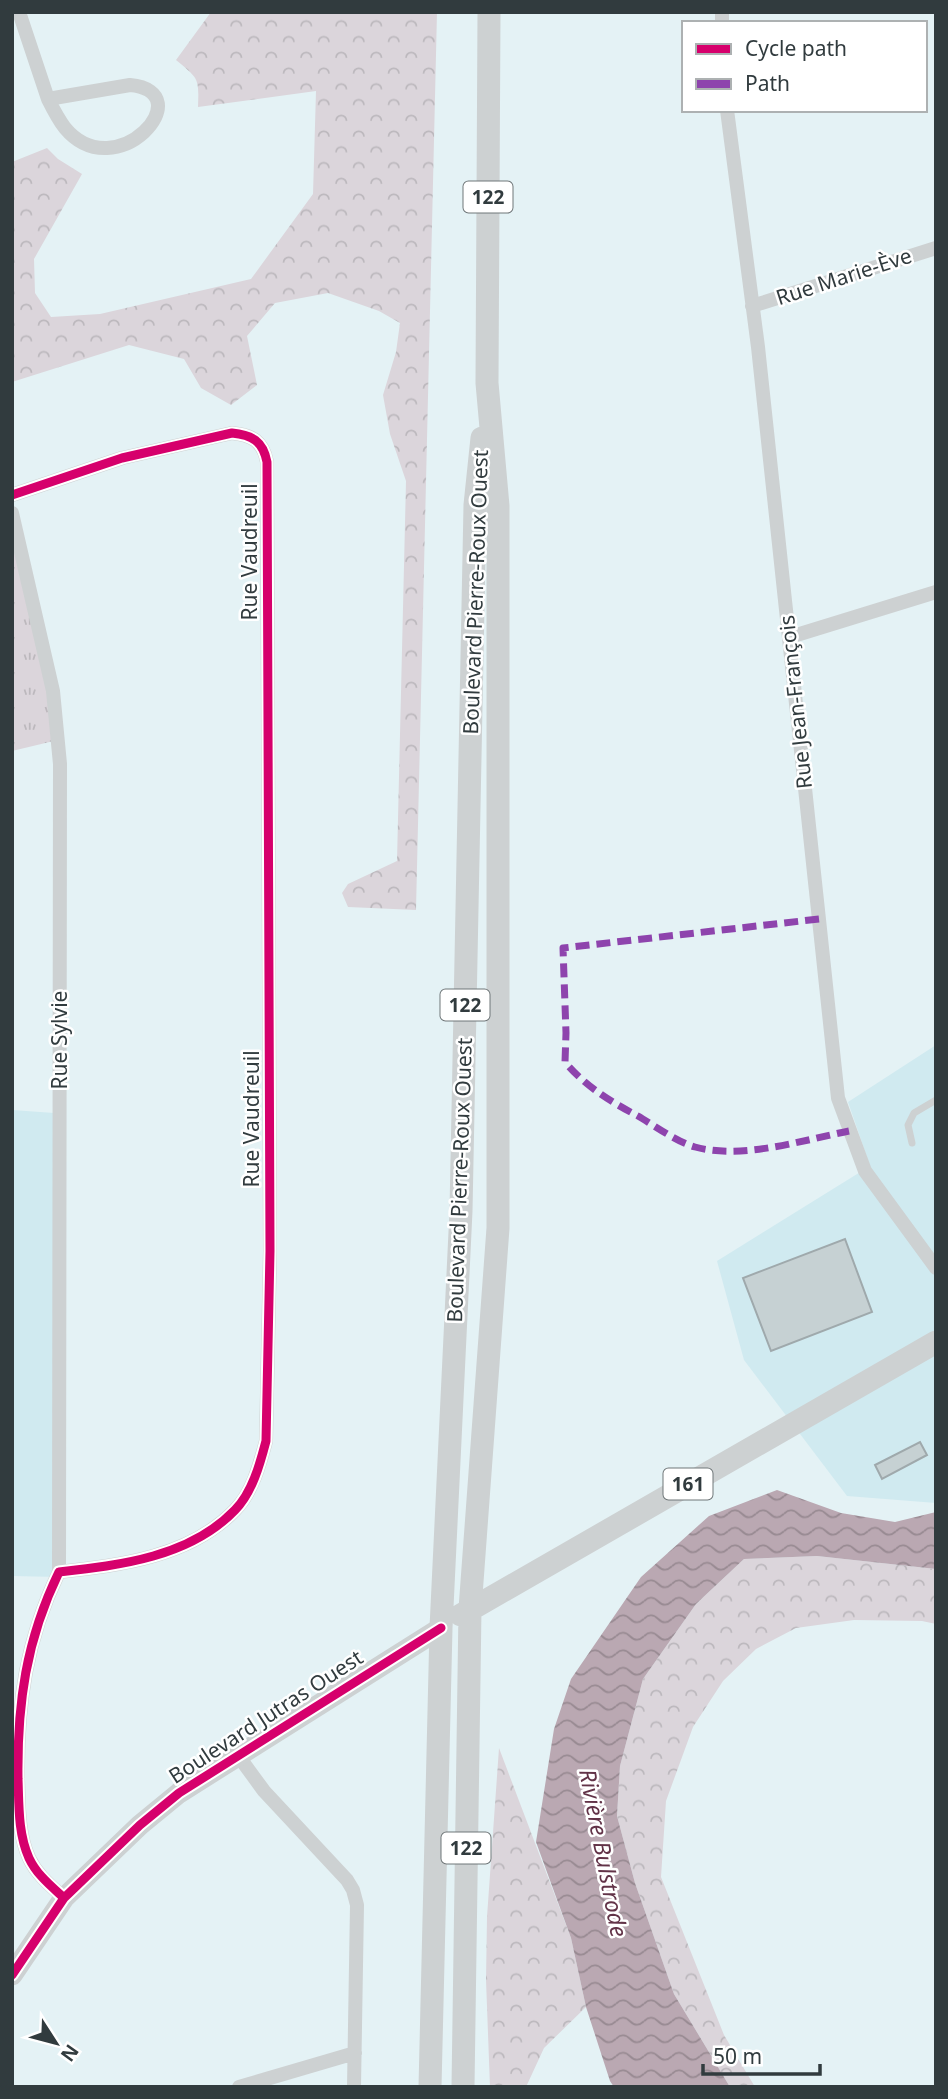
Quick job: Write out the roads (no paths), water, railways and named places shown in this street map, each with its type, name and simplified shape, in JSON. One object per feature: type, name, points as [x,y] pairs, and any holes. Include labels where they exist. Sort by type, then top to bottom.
[{"type":"main road","name":"122","points":[[487,383],[489,12]]},
{"type":"main road","name":"Boulevard Pierre-Roux Ouest","points":[[463,2087],[470,1609],[498,1228],[498,506],[487,383]]},
{"type":"main road","name":"Boulevard Pierre-Roux Ouest","points":[[430,2087],[441,1628],[461,1211],[475,505],[487,383]]},
{"type":"main road","name":"Boulevard Jutras Ouest","points":[[12,1975],[64,1898],[140,1825],[179,1793],[470,1609],[936,1342]]},
{"type":"street","points":[[19,12],[48,99],[66,129],[79,140],[108,148],[127,143],[145,133],[155,121],[158,112],[158,100],[141,86],[130,85],[48,99]]},
{"type":"street","name":"Rue Jean-François","points":[[727,112],[790,637],[838,1098],[865,1171],[936,1268]]},
{"type":"street","name":"Rue Marie-Ève","points":[[752,306],[936,248]]},
{"type":"street","name":"Rue Vaudreuil","points":[[12,495],[122,458],[232,433],[257,439],[265,451],[267,462],[270,1251],[266,1441],[258,1471],[237,1508],[210,1532],[174,1551],[104,1566],[59,1572]]},
{"type":"street","name":"Rue Sylvie","points":[[12,513],[53,691],[60,764],[59,1572]]},
{"type":"street","points":[[790,637],[936,592]]},
{"type":"street","points":[[59,1572],[32,1638],[23,1685],[18,1764],[19,1806],[30,1860],[44,1881],[64,1898]]},
{"type":"street","points":[[237,1754],[264,1791],[347,1880],[353,1890],[357,1905],[354,2087]]},
{"type":"street","points":[[239,2087],[355,2053]]},
{"type":"lane","points":[[912,1143],[908,1125],[914,1113],[936,1100]]},
{"type":"water","name":"Rivière Bulstrode","points":[[777,1490],[841,1513],[895,1522],[936,1512],[936,1569],[817,1556],[744,1559],[696,1604],[643,1679],[620,1766],[617,1816],[635,1883],[674,1994],[730,2087],[614,2087],[586,2007],[571,1938],[536,1842],[554,1729],[571,1679],[641,1577],[709,1516]]}]
